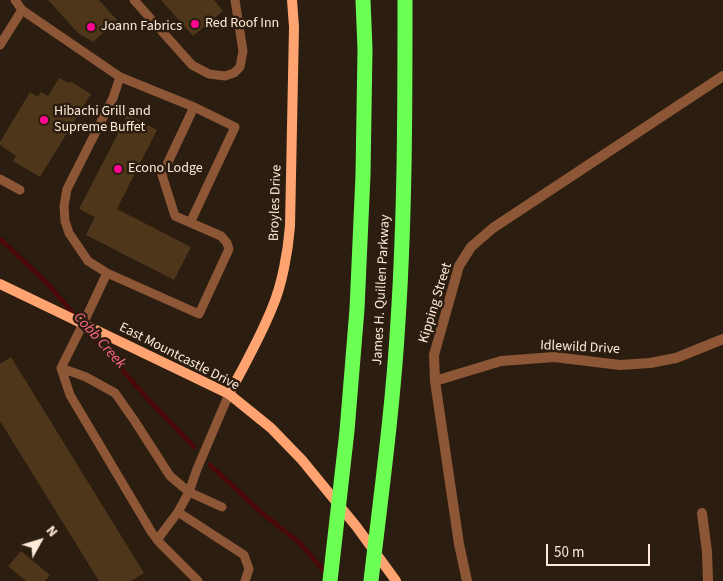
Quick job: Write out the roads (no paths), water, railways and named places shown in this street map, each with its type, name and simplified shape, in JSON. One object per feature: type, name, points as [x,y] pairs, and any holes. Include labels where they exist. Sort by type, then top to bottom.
[{"type":"highway","name":"James H. Quillen Parkway","points":[[331,578],[347,431],[357,309],[363,175],[364,0]]},
{"type":"highway","name":"James H. Quillen Parkway","points":[[371,581],[392,406],[399,312],[405,127],[405,0]]},
{"type":"street","name":"Broyles Drive","points":[[229,394],[250,356],[273,307],[288,248],[294,27],[292,0]]},
{"type":"street","name":"Kipping Street","points":[[467,581],[459,544],[435,381],[434,355],[459,266],[471,247],[492,228],[723,76]]},
{"type":"street","name":"East Mountcastle Drive","points":[[0,284],[229,394],[270,428],[302,460],[356,526],[396,581]]},
{"type":"street","name":"Idlewild Drive","points":[[435,381],[501,362],[528,359],[554,357],[620,365],[650,363],[676,358],[723,339]]},
{"type":"street","points":[[702,512],[707,552],[708,581]]},
{"type":"lane","points":[[15,0],[22,10],[120,77],[194,107],[235,127],[190,223]]},
{"type":"lane","points":[[134,0],[192,65],[209,74],[225,76],[234,73],[240,67],[243,51],[235,0]]},
{"type":"lane","points":[[0,45],[22,10]]},
{"type":"lane","points":[[120,77],[113,98],[67,189],[64,206],[65,221],[69,233],[88,261],[107,273],[199,314],[229,249],[227,242],[221,236],[175,216],[162,175],[194,107]]},
{"type":"lane","points":[[0,179],[20,190]]},
{"type":"lane","points":[[107,273],[84,324],[61,368],[70,395],[152,533],[198,581]]},
{"type":"lane","points":[[61,368],[86,378],[114,393],[170,476],[189,492],[222,507]]},
{"type":"lane","points":[[157,540],[178,512],[189,492],[229,394]]},
{"type":"lane","points":[[178,512],[244,555],[249,569],[244,581]]},
{"type":"waterway","name":"Cobb Creek","points":[[0,239],[47,283],[76,317]]},
{"type":"waterway","name":"Cobb Creek","points":[[86,329],[147,398],[194,447]]},
{"type":"waterway","name":"Cobb Creek","points":[[210,465],[262,513],[301,544],[327,575]]},
{"type":"place","name":"Red Roof Inn","points":[[195,24]]},
{"type":"place","name":"Joann Fabrics","points":[[91,27]]},
{"type":"place","name":"Hibachi Grill and Supreme Buffet","points":[[44,120]]},
{"type":"place","name":"Econo Lodge","points":[[118,169]]}]
